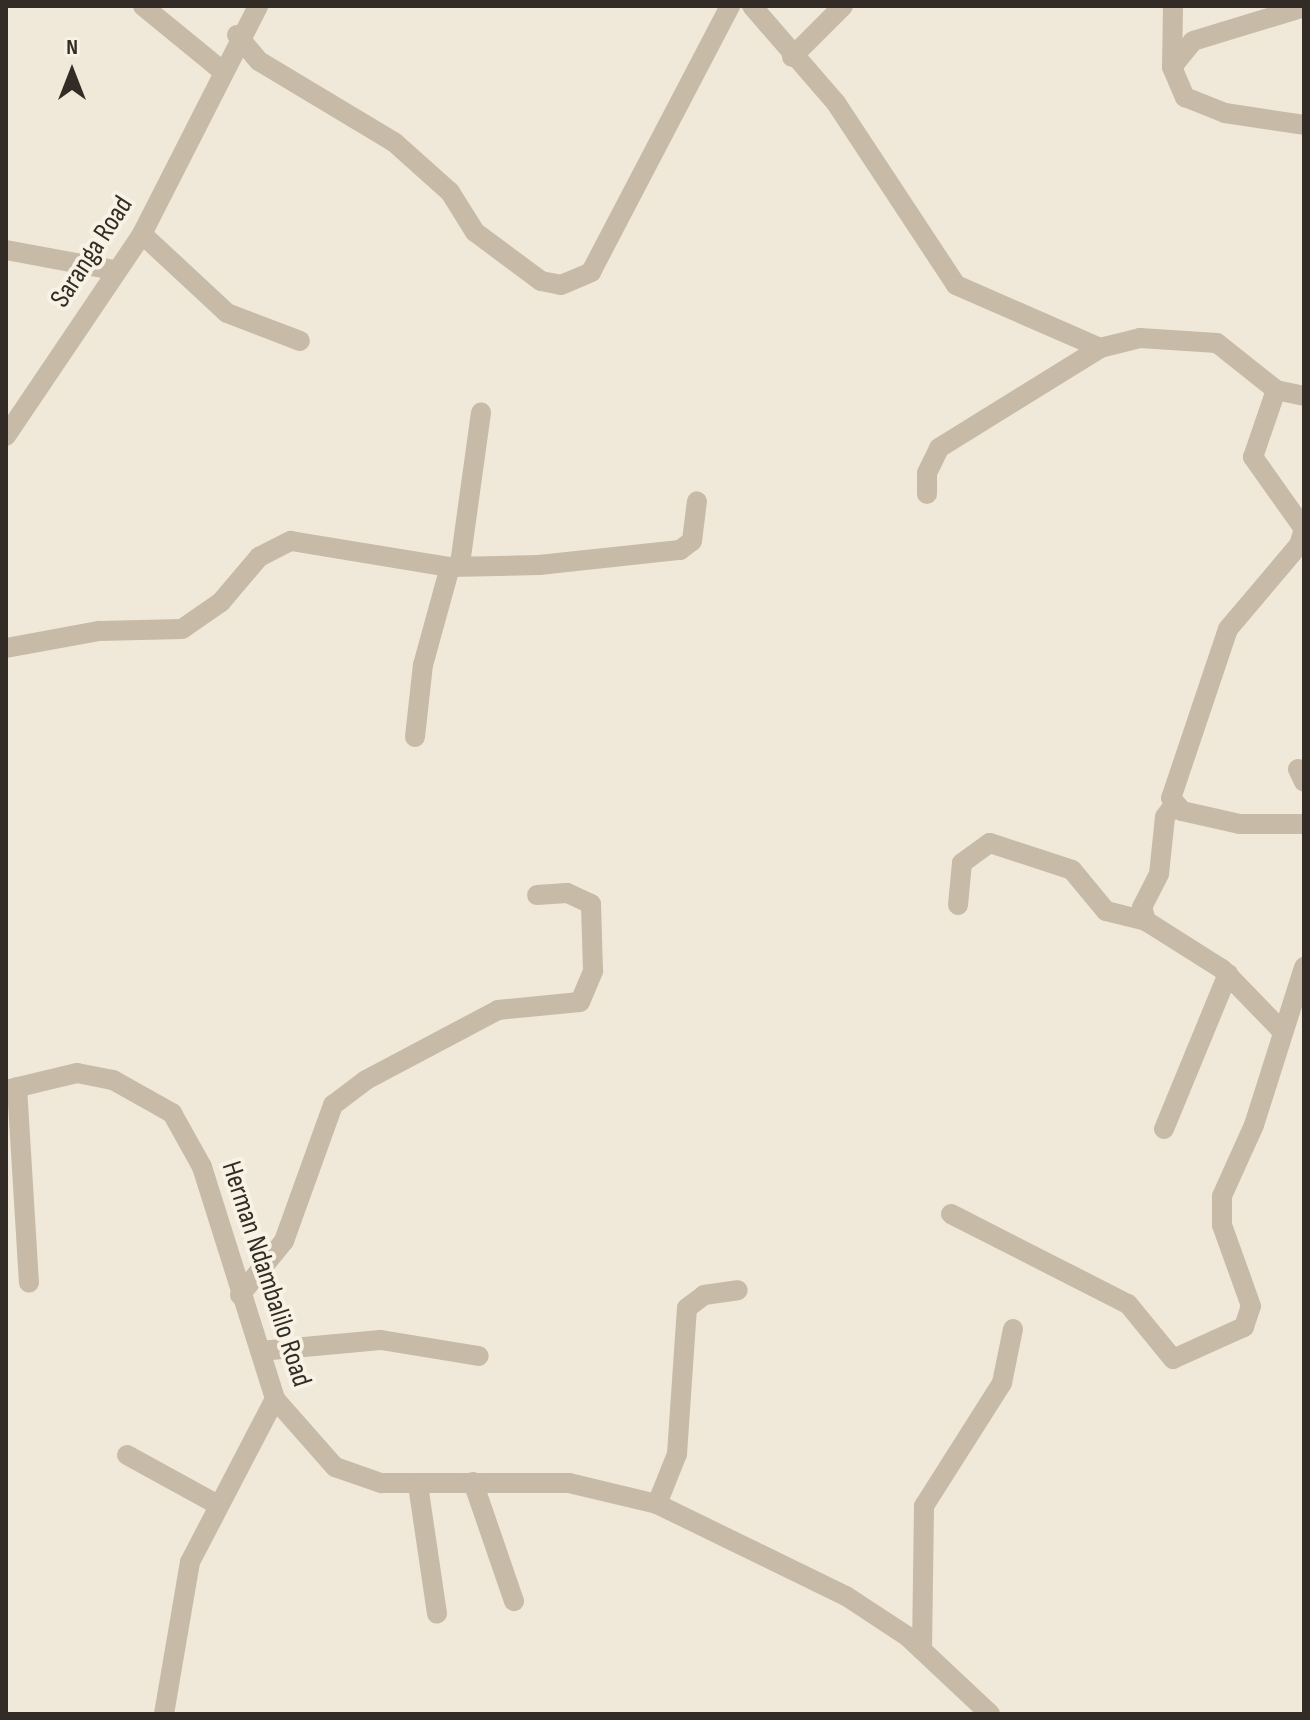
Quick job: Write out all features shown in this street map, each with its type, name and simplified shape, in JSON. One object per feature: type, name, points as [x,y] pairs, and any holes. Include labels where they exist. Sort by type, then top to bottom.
[{"type":"street","points":[[143,6],[220,69]]},
{"type":"street","name":"Saranga Road","points":[[6,436],[114,270],[142,234],[237,35],[258,6]]},
{"type":"street","points":[[237,35],[259,61],[394,142],[450,192],[475,232],[541,281],[561,285],[591,272],[730,6]]},
{"type":"street","points":[[752,6],[879,162],[942,272],[956,285],[1100,348]]},
{"type":"street","points":[[792,57],[843,6]]},
{"type":"street","points":[[1173,6],[1172,67],[1181,93],[1200,104],[1304,125]]},
{"type":"street","points":[[1172,67],[1193,41],[1304,7]]},
{"type":"street","points":[[142,234],[227,313],[300,341]]},
{"type":"street","points":[[6,250],[114,270]]},
{"type":"street","points":[[927,494],[927,473],[939,448],[1100,348],[1140,338],[1206,340],[1252,365],[1276,390],[1304,396]]},
{"type":"street","points":[[1146,921],[1142,907],[1159,874],[1165,817],[1173,806],[1221,642],[1304,529],[1253,457],[1276,390]]},
{"type":"street","points":[[415,737],[423,665],[455,566],[481,412]]},
{"type":"street","points":[[6,648],[99,631],[182,629],[221,602],[259,557],[291,541],[455,566],[539,565],[680,550],[692,541],[697,501]]},
{"type":"street","points":[[1173,806],[1239,824],[1304,824]]},
{"type":"street","points":[[958,905],[962,863],[990,843],[1072,870],[1106,911],[1146,921],[1228,974],[1282,1031]]},
{"type":"street","points":[[240,1295],[284,1241],[333,1105],[366,1080],[498,1010],[580,1002],[593,971],[591,904],[567,893],[537,895]]},
{"type":"street","points":[[951,1214],[1128,1304],[1173,1359],[1244,1327],[1251,1306],[1220,1207],[1304,967]]},
{"type":"street","points":[[1164,1129],[1228,974]]},
{"type":"street","name":"Herman Ndambalilo Road","points":[[12,1088],[77,1073],[113,1080],[172,1113],[202,1167],[275,1399],[351,1477],[418,1485],[569,1483],[657,1504],[846,1596],[922,1650],[990,1714]]},
{"type":"street","points":[[12,1088],[29,1283]]},
{"type":"street","points":[[657,1504],[677,1454],[687,1308],[704,1295],[738,1290]]},
{"type":"street","points":[[922,1650],[924,1506],[1002,1383],[1013,1329]]},
{"type":"street","points":[[260,1351],[381,1340],[479,1356]]},
{"type":"street","points":[[164,1714],[183,1585],[218,1505],[275,1399]]},
{"type":"street","points":[[127,1455],[218,1505]]},
{"type":"street","points":[[473,1482],[514,1601]]},
{"type":"street","points":[[418,1485],[437,1614]]}]
